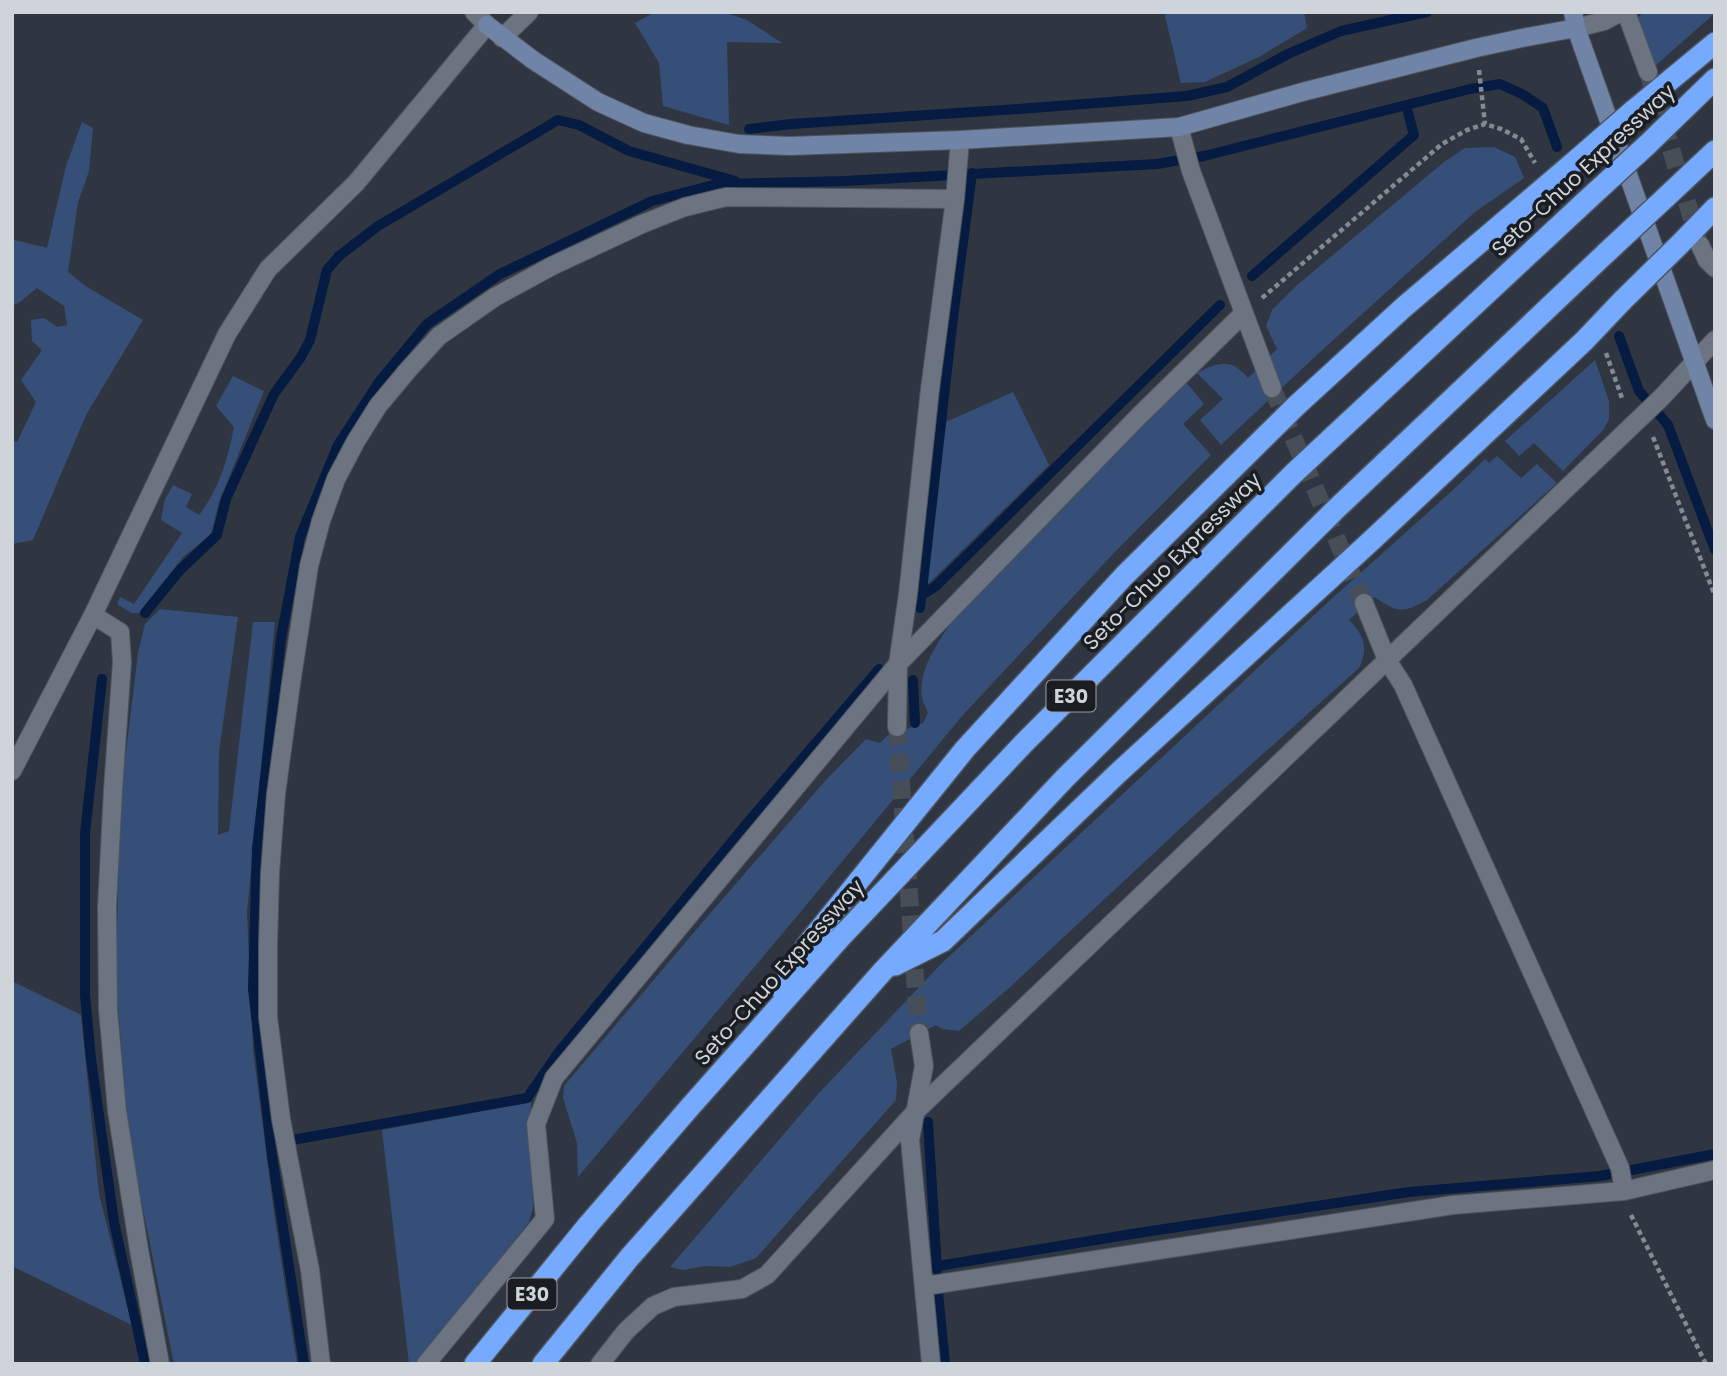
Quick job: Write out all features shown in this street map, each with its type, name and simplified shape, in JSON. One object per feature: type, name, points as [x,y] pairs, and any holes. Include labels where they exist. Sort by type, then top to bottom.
[{"type":"highway","points":[[762,1026],[807,945],[965,750],[1124,576],[1315,388],[1404,307],[1715,43]]},
{"type":"highway","name":"Seto-Chuo Expressway","points":[[475,1364],[589,1224],[762,1026],[839,939],[1024,743],[1293,474],[1715,79]]},
{"type":"highway","name":"E30","points":[[542,1364],[629,1258],[882,972],[1065,778],[1336,509],[1715,151]]},
{"type":"highway","points":[[882,972],[943,941],[1118,773],[1584,341],[1623,300],[1690,245],[1715,208]]},
{"type":"street","points":[[474,12],[502,38],[598,102],[644,122],[688,135],[739,144],[790,146],[960,140],[1179,127],[1306,91],[1522,38],[1575,20],[1604,21],[1624,12],[1648,72]]},
{"type":"street","points":[[502,38],[529,12]]},
{"type":"street","points":[[1575,20],[1715,420]]},
{"type":"street","points":[[12,771],[93,615],[227,334],[268,269],[356,183],[487,25]]},
{"type":"street","points":[[1179,127],[1191,171],[1272,388]]},
{"type":"street","points":[[897,727],[898,664],[960,140]]},
{"type":"street","points":[[321,1364],[310,1270],[285,1140],[268,1017],[270,885],[278,781],[309,566],[336,479],[356,442],[379,406],[439,335],[495,297],[642,223],[685,206],[726,197],[955,192]]},
{"type":"street","points":[[1690,245],[1715,268]]},
{"type":"street","points":[[426,1364],[545,1219],[536,1124],[554,1078],[898,664],[1138,417],[1244,313]]},
{"type":"street","points":[[600,1364],[625,1331],[653,1306],[674,1297],[742,1289],[766,1275],[916,1111],[1662,397],[1715,340]]},
{"type":"street","points":[[1364,603],[1387,660],[1403,685],[1622,1179]]},
{"type":"street","points":[[93,615],[120,632],[122,662],[107,907],[108,1009],[117,1111],[160,1364]]},
{"type":"street","points":[[919,1033],[924,1066],[910,1140],[931,1364]]},
{"type":"street","points":[[925,1286],[1622,1179],[1715,1170]]},
{"type":"path","points":[[1479,76],[1485,124]]},
{"type":"path","points":[[1244,313],[1443,145],[1467,130],[1485,124],[1501,129],[1521,139],[1536,164]]},
{"type":"path","points":[[1605,349],[1623,400],[1650,430],[1715,596]]},
{"type":"path","points":[[1622,1179],[1627,1205],[1706,1364]]},
{"type":"shaded area","points":[[655,12],[724,12],[747,20],[782,43],[727,42],[729,125],[663,106],[659,63],[635,23]]},
{"type":"shaded area","points":[[1164,12],[1304,12],[1307,28],[1259,57],[1205,82],[1181,83]]},
{"type":"shaded area","points":[[1643,12],[1715,13],[1655,66],[1637,19]]},
{"type":"shaded area","points":[[82,122],[93,128],[89,171],[78,202],[68,272],[87,287],[143,320],[86,415],[33,540],[12,544],[12,440],[17,442],[36,402],[21,380],[42,350],[32,341],[31,320],[44,318],[57,327],[67,325],[64,306],[37,288],[12,306],[12,242],[15,240],[47,248],[66,166]]},
{"type":"shaded area","points":[[1494,147],[1515,157],[1524,178],[1475,212],[1221,445],[1200,420],[1223,399],[1197,373],[1224,364],[1236,367],[1248,378],[1277,349],[1266,326],[1272,310],[1297,285],[1444,162],[1465,148]]},
{"type":"shaded area","points":[[1595,360],[1609,401],[1609,419],[1604,429],[1563,471],[1534,443],[1519,456],[1505,441]]},
{"type":"shaded area","points":[[233,376],[264,391],[219,502],[211,534],[183,557],[139,613],[131,613],[117,604],[120,597],[134,604],[182,533],[161,520],[165,499],[173,485],[192,494],[186,507],[199,515],[217,484],[226,462],[234,427],[216,406]]},
{"type":"shaded area","points":[[1186,382],[1204,404],[1183,424],[1211,455],[1112,555],[962,716],[578,1177],[577,1143],[563,1098],[564,1086],[825,781],[866,739],[880,743],[887,736],[923,723],[928,713],[922,697],[923,677],[930,658],[950,624]]},
{"type":"shaded area","points":[[1013,392],[1049,465],[926,586],[946,422]]},
{"type":"shaded area","points":[[1497,456],[1521,478],[1537,464],[1557,483],[1427,600],[1411,608],[1400,609],[1374,597],[1349,620],[1363,642],[1364,654],[1359,668],[959,1031],[942,1029],[936,1025],[891,1049],[897,1083],[896,1100],[756,1258],[730,1267],[706,1266],[683,1270],[670,1267],[819,1093],[941,964],[1327,603],[1485,459],[1489,463]]},
{"type":"shaded area","points":[[160,609],[238,617],[219,752],[218,835],[229,831],[253,622],[275,622],[247,912],[253,1050],[297,1364],[174,1364],[129,1140],[116,981],[120,802],[138,653],[145,624]]},
{"type":"shaded area","points":[[12,981],[81,1015],[99,1194],[132,1325],[12,1266]]},
{"type":"shaded area","points":[[531,1102],[533,1208],[529,1222],[417,1364],[409,1364],[382,1130]]},
{"type":"waterway","points":[[749,129],[1187,96],[1227,87],[1288,54],[1341,31],[1427,12]]},
{"type":"waterway","points":[[304,1364],[272,1156],[253,989],[257,848],[281,638],[300,537],[338,445],[379,382],[427,324],[500,274],[652,201],[717,184],[844,181],[1157,164],[1204,156],[1470,89],[1500,84],[1543,108],[1557,147]]},
{"type":"waterway","points":[[1252,276],[1414,135],[1406,105]]},
{"type":"waterway","points":[[145,613],[180,570],[217,535],[226,499],[274,394],[310,340],[327,270],[339,256],[378,226],[558,120],[579,125],[629,151],[735,181]]},
{"type":"waterway","points":[[920,608],[972,173]]},
{"type":"waterway","points":[[922,595],[936,586],[1220,305]]},
{"type":"waterway","points":[[1619,336],[1639,391],[1668,425],[1715,550]]},
{"type":"waterway","points":[[281,1142],[527,1098],[558,1053],[749,821],[879,669]]},
{"type":"waterway","points":[[102,679],[85,833],[85,995],[91,1059],[114,1222],[145,1364]]},
{"type":"waterway","points":[[913,680],[915,723]]},
{"type":"waterway","points":[[928,1122],[937,1270]]},
{"type":"waterway","points":[[938,1266],[1409,1192],[1600,1176],[1715,1154]]},
{"type":"waterway","points":[[938,1293],[945,1364]]},
{"type":"tunnel","points":[[1648,72],[1698,239]]},
{"type":"tunnel","points":[[1272,388],[1364,603]]},
{"type":"tunnel","points":[[897,727],[919,1033]]}]
